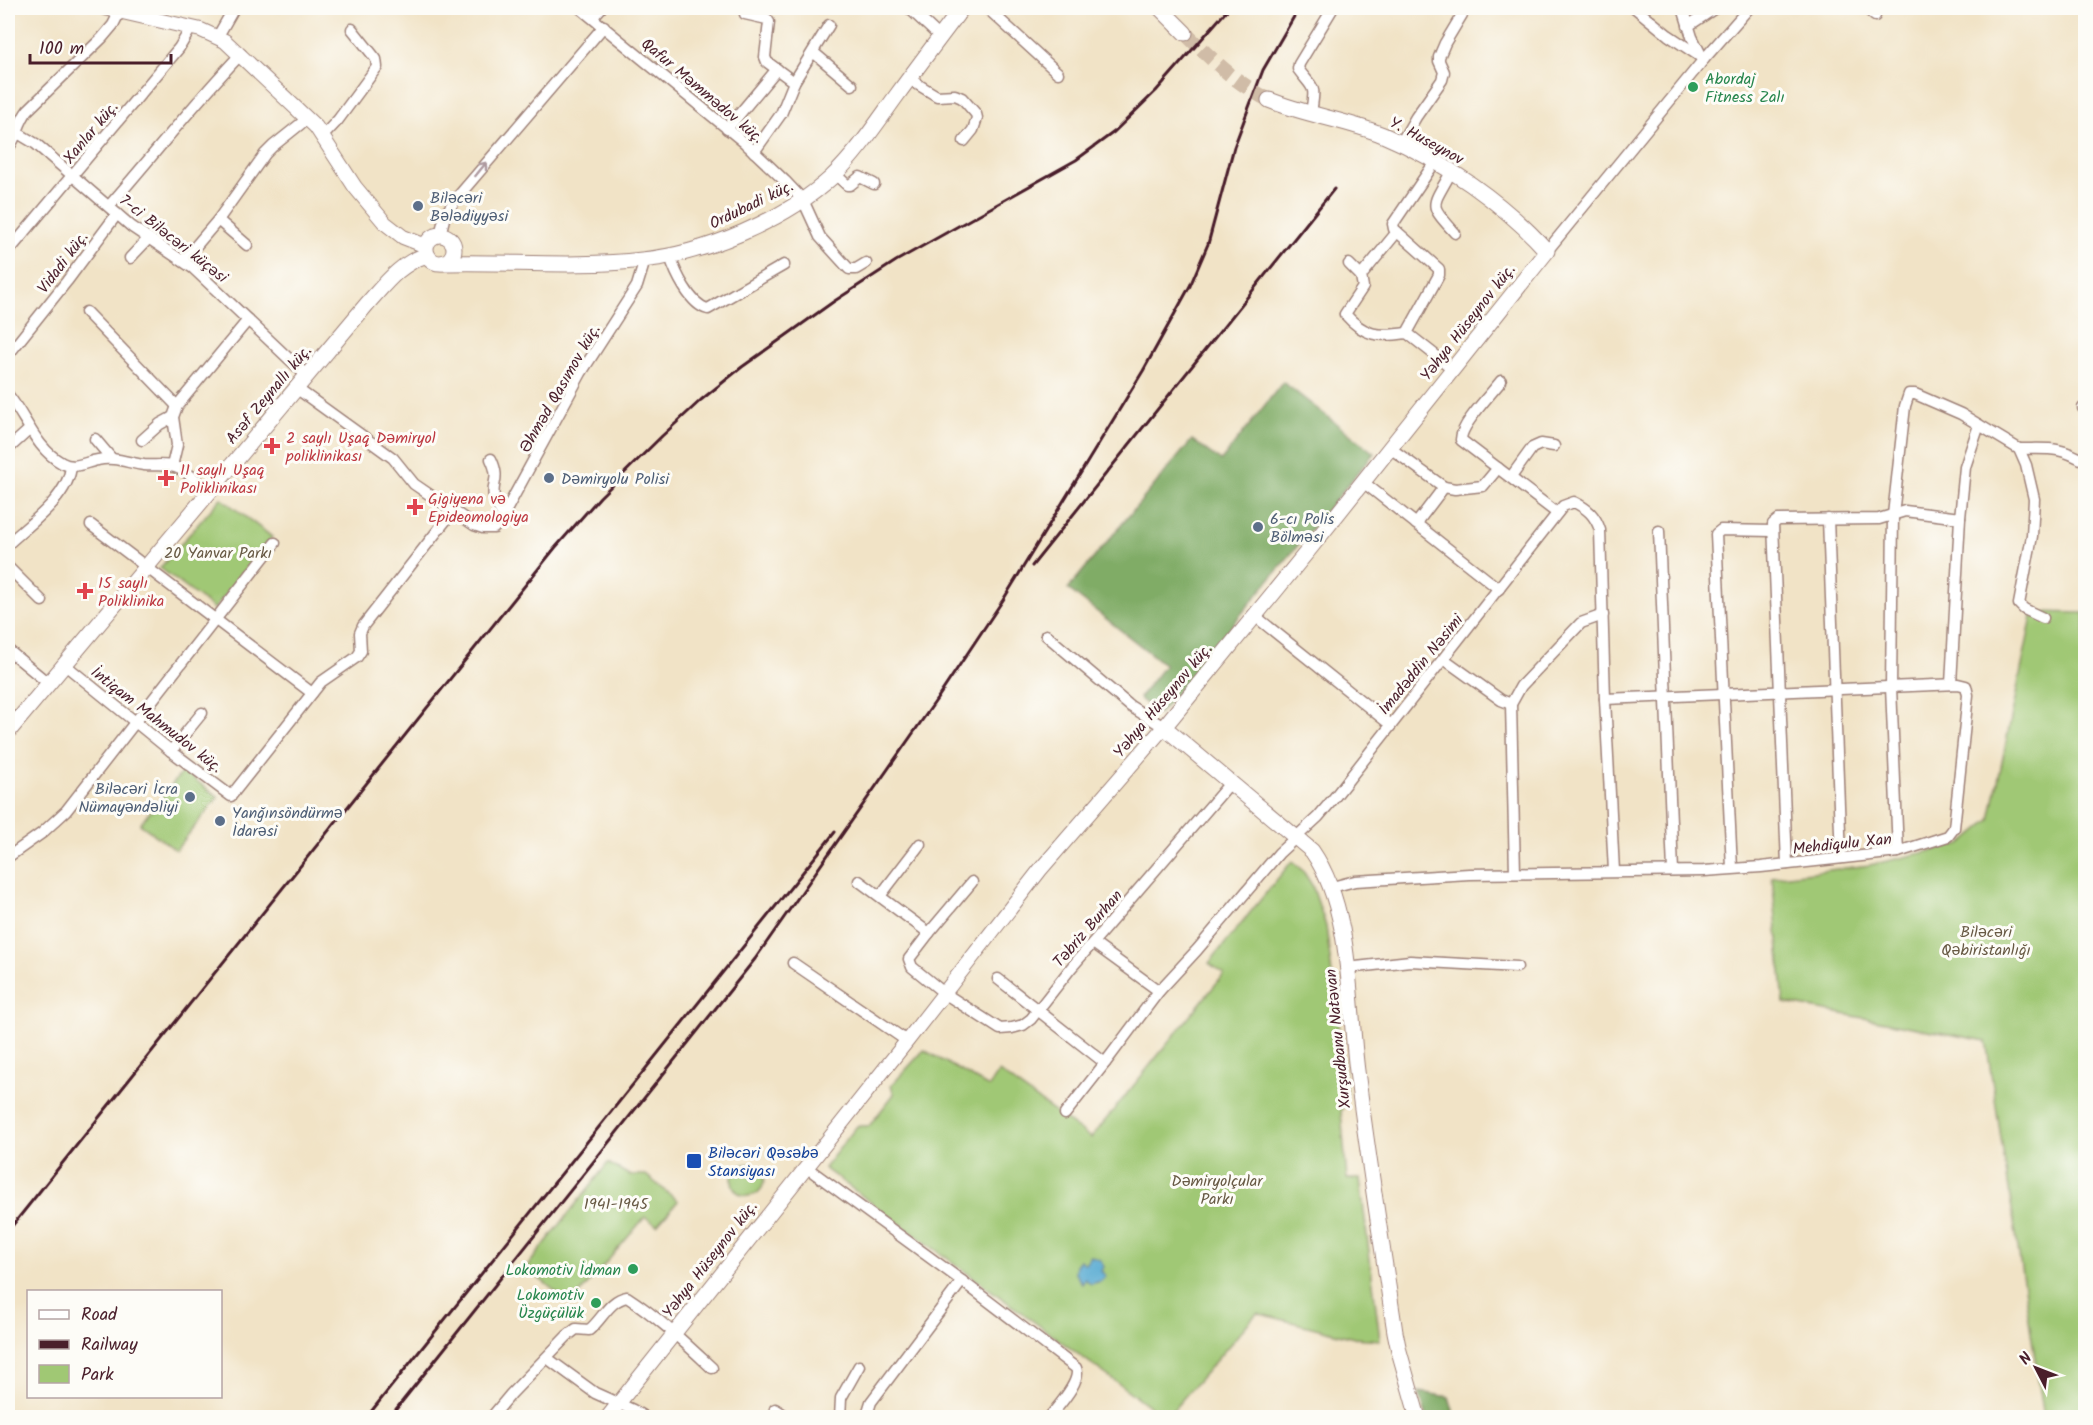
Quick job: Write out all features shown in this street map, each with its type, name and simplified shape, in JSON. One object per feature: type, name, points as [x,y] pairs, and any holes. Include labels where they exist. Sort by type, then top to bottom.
[{"type":"main road","name":"Ordubadi küç.","points":[[501,261],[611,263],[670,256],[736,234],[778,214],[802,200],[835,174],[866,138],[962,8]]},
{"type":"main road","points":[[1160,8],[1185,33]]},
{"type":"main road","name":"Y. Huseynov","points":[[1269,100],[1365,128],[1401,143],[1479,190],[1525,228],[1547,250]]},
{"type":"main road","points":[[442,263],[453,255],[454,246],[446,238]]},
{"type":"main road","points":[[446,238],[462,249],[501,261],[433,262],[426,251],[429,240],[446,238]]},
{"type":"main road","name":"Yəhya Hüseynov küç.","points":[[1164,727],[1547,250]]},
{"type":"main road","name":"Asəf Zeynallı küç.","points":[[8,732],[394,273],[426,251]]},
{"type":"main road","name":"Xurşudbanu Natəvan","points":[[1164,727],[1296,838],[1318,859],[1332,887],[1338,909],[1347,968],[1357,1069],[1395,1332],[1418,1418]]},
{"type":"street","points":[[105,8],[218,36],[308,118],[323,136],[355,187],[376,213],[403,237],[426,251]]},
{"type":"street","points":[[218,36],[234,8]]},
{"type":"street","name":"Qafur Məmmədov küç.","points":[[580,8],[754,152],[802,200],[820,237],[849,269],[856,269],[866,263]]},
{"type":"street","points":[[593,17],[601,8]]},
{"type":"street","points":[[909,8],[940,37]]},
{"type":"street","points":[[987,8],[1058,73]]},
{"type":"street","points":[[1311,113],[1314,90],[1311,83],[1298,69],[1299,64],[1333,8]]},
{"type":"street","points":[[1401,143],[1442,80],[1444,72],[1439,57],[1466,8]]},
{"type":"street","points":[[1635,8],[1668,35],[1704,59]]},
{"type":"street","points":[[1683,8],[1688,26],[1704,59]]},
{"type":"street","points":[[1688,26],[1715,8]]},
{"type":"street","name":"Yəhya Hüseynov küç.","points":[[1547,250],[1704,59],[1749,8]]},
{"type":"street","points":[[1866,8],[1875,16]]},
{"type":"street","points":[[8,148],[28,110],[102,38],[113,25],[120,11]]},
{"type":"street","points":[[745,14],[762,16],[769,22],[765,57],[767,62],[794,82]]},
{"type":"street","points":[[754,152],[781,114],[794,82],[829,25]]},
{"type":"street","points":[[446,238],[445,215],[455,200],[604,26]]},
{"type":"street","name":"Xanlar küç.","points":[[8,252],[179,48],[191,28]]},
{"type":"street","points":[[323,136],[338,120],[377,67],[376,58],[352,29]]},
{"type":"street","points":[[813,52],[852,85]]},
{"type":"street","name":"Vidadi küç.","points":[[8,355],[67,281],[147,162],[207,89],[240,54]]},
{"type":"street","points":[[727,129],[777,69]]},
{"type":"street","points":[[909,79],[937,96],[955,95],[962,98],[978,118],[973,130],[964,141]]},
{"type":"street","points":[[183,261],[218,220],[265,154],[308,118]]},
{"type":"street","name":"7-ci Biləcəri küçəsi","points":[[16,132],[36,144],[113,210],[183,261],[306,376]]},
{"type":"street","points":[[1407,333],[1439,274],[1439,269],[1397,232],[1393,224],[1435,162]]},
{"type":"street","points":[[1451,172],[1434,204],[1434,210],[1455,233]]},
{"type":"street","points":[[835,174],[847,185],[860,177],[874,184]]},
{"type":"street","points":[[218,220],[247,245]]},
{"type":"street","points":[[1361,276],[1397,232]]},
{"type":"street","points":[[130,258],[149,238]]},
{"type":"street","points":[[670,256],[680,282],[700,305],[708,309],[784,265]]},
{"type":"street","name":"Əhməd Qasımov küç.","points":[[453,511],[474,525],[494,528],[503,516],[581,373],[638,286],[645,260]]},
{"type":"street","points":[[1349,264],[1361,276],[1363,287],[1345,314],[1372,335],[1387,336],[1407,333],[1453,369]]},
{"type":"street","points":[[86,312],[175,412],[177,445],[172,466]]},
{"type":"street","points":[[142,440],[175,412],[248,320]]},
{"type":"street","points":[[1501,381],[1461,434],[1461,440],[1510,477],[1560,510],[1574,502],[1586,508],[1595,517],[1600,530],[1605,699],[1614,871]]},
{"type":"street","points":[[91,525],[312,693],[328,677],[357,657],[361,651],[360,633],[363,626],[453,511],[414,484],[393,458],[296,388]]},
{"type":"street","points":[[1898,852],[1891,687],[1893,514],[1905,406],[1909,394],[1915,394],[1961,414],[2019,449],[2054,449],[2067,452],[2085,462]]},
{"type":"street","points":[[8,395],[44,448],[56,459],[71,466],[111,458],[143,465],[172,466],[188,473],[210,491]]},
{"type":"street","points":[[1605,699],[1952,684],[1959,518],[1965,467],[1979,425]]},
{"type":"street","points":[[8,449],[30,429]]},
{"type":"street","points":[[95,439],[111,458]]},
{"type":"street","points":[[1510,477],[1532,448],[1541,444],[1554,446]]},
{"type":"street","points":[[1390,448],[1443,487],[1455,489],[1483,486],[1498,468]]},
{"type":"street","points":[[2019,449],[2026,465],[2034,499],[2032,536],[2019,604],[2043,618]]},
{"type":"street","points":[[491,459],[497,478],[493,495],[503,516]]},
{"type":"street","points":[[8,544],[48,508],[68,479],[71,466]]},
{"type":"street","points":[[1363,482],[1499,589]]},
{"type":"street","points":[[1416,524],[1443,487]]},
{"type":"street","name":"İmadəddin Nəsimi","points":[[1065,1114],[1159,990],[1197,950],[1279,853],[1334,798],[1560,510]]},
{"type":"street","points":[[1787,864],[1773,524],[1778,520],[1879,519],[1905,511],[1959,518]]},
{"type":"street","points":[[1828,519],[1841,858]]},
{"type":"street","points":[[1732,868],[1716,534],[1721,530],[1772,531]]},
{"type":"street","points":[[1659,531],[1674,871]]},
{"type":"street","points":[[8,857],[57,820],[275,543]]},
{"type":"street","points":[[8,567],[42,601]]},
{"type":"street","points":[[1515,873],[1511,704],[1521,686],[1581,623],[1603,615]]},
{"type":"street","points":[[1255,616],[1391,725]]},
{"type":"street","points":[[1046,636],[1130,706],[1164,727]]},
{"type":"street","points":[[8,650],[48,683]]},
{"type":"street","points":[[1444,659],[1501,700],[1511,704]]},
{"type":"street","name":"İntiqam Mahmudov küç.","points":[[64,664],[171,751],[231,796],[312,693]]},
{"type":"street","name":"Mehdiqulu Xan","points":[[1332,887],[1355,881],[1469,874],[1674,871],[1787,864],[1898,852],[1948,836],[1954,828],[1968,695],[1966,686],[1952,684]]},
{"type":"street","points":[[171,751],[202,713]]},
{"type":"street","name":"Yəhya Hüseynov küç.","points":[[606,1418],[907,1041],[1040,870],[1164,727]]},
{"type":"street","name":"Təbriz Burhan","points":[[929,933],[909,960],[909,964],[944,993],[999,1029],[1023,1025],[1231,782]]},
{"type":"street","points":[[880,896],[920,844]]},
{"type":"street","points":[[859,881],[929,933],[972,882]]},
{"type":"street","points":[[1093,943],[1159,990]]},
{"type":"street","points":[[1347,968],[1410,961],[1517,967]]},
{"type":"street","points":[[793,963],[907,1041]]},
{"type":"street","points":[[998,979],[1105,1063]]},
{"type":"street","points":[[806,1167],[1076,1368],[1078,1373],[1076,1381],[1055,1416]]},
{"type":"street","points":[[866,1418],[871,1402],[962,1281]]},
{"type":"street","points":[[491,1418],[511,1394],[576,1329],[589,1330],[610,1306],[622,1298],[627,1297],[674,1333],[712,1368]]},
{"type":"street","points":[[547,1358],[595,1393],[646,1418]]},
{"type":"street","points":[[840,1418],[841,1398],[859,1366]]},
{"type":"street","points":[[776,1409],[789,1418]]},
{"type":"green space","points":[[1283,382],[1374,453],[1159,714],[1139,698],[1165,665],[1068,589],[1192,440],[1221,461]]},
{"type":"green space","name":"20 Yanvar Parkı","points":[[221,498],[272,537],[214,609],[160,568]]},
{"type":"green space","name":"Biləcəri Qəbiristanlığı","points":[[2033,612],[2085,613],[2085,1417],[2044,1417],[1986,1041],[1784,1003],[1772,877],[1870,865],[1961,844],[1990,820]]},
{"type":"green space","points":[[183,771],[218,797],[176,850],[140,824]]},
{"type":"green space","name":"Dəmiryolçular Parkı","points":[[1292,861],[1303,871],[1312,885],[1326,926],[1347,1096],[1341,1112],[1347,1179],[1360,1179],[1380,1340],[1354,1338],[1257,1313],[1167,1417],[1164,1417],[824,1168],[857,1126],[869,1126],[894,1094],[891,1086],[924,1050],[989,1087],[999,1072],[1091,1138],[1224,974],[1209,963]]},
{"type":"green space","name":"1941-1945","points":[[608,1163],[629,1175],[646,1175],[678,1201],[657,1225],[645,1217],[571,1304],[526,1268]]},
{"type":"green space","points":[[748,1164],[759,1169],[764,1180],[759,1191],[748,1196],[737,1191],[732,1180],[737,1169]]},
{"type":"green space","points":[[1419,1392],[1449,1397],[1455,1417],[1427,1417]]},
{"type":"water","points":[[1091,1256],[1100,1260],[1104,1267],[1101,1271],[1106,1276],[1101,1281],[1091,1284],[1085,1279],[1082,1284],[1075,1273],[1076,1265],[1080,1260],[1085,1264]]},
{"type":"tunnel","points":[[1185,33],[1235,78],[1269,100]]},
{"type":"railway","points":[[8,1231],[555,548],[600,497],[701,400],[742,367],[833,302],[896,261],[1076,160],[1114,132],[1156,91],[1229,8]]},
{"type":"railway","points":[[389,1418],[755,959],[937,699],[1003,600],[1143,371],[1190,286],[1208,244],[1234,147],[1263,70],[1299,8]]},
{"type":"railway","points":[[1032,566],[1334,189]]},
{"type":"railway","points":[[366,1418],[835,832]]},
{"type":"place","name":"Abordaj Fitness Zalı","points":[[1693,87]]},
{"type":"place","name":"Biləcəri Bələdiyyəsi","points":[[418,206]]},
{"type":"place","name":"2 saylı Uşaq Dəmiryol poliklinikası","points":[[272,446]]},
{"type":"place","name":"11 saylı Uşaq Poliklinikası","points":[[166,478]]},
{"type":"place","name":"Dəmiryolu Polisi","points":[[549,478]]},
{"type":"place","name":"Gigiyena və Epideomologiya","points":[[415,507]]},
{"type":"place","name":"6-cı Polis Bölməsi","points":[[1258,527]]},
{"type":"place","name":"15 saylı Poliklinika","points":[[85,591]]},
{"type":"place","name":"Biləcəri İcra Nümayəndəliyi","points":[[190,797]]},
{"type":"place","name":"Yanğınsöndürmə İdarəsi","points":[[220,821]]},
{"type":"place","name":"Biləcəri Qəsəbə Stansiyası","points":[[694,1161]]},
{"type":"place","name":"Lokomotiv İdman","points":[[633,1269]]},
{"type":"place","name":"Lokomotiv Üzgüçülük","points":[[596,1303]]}]
